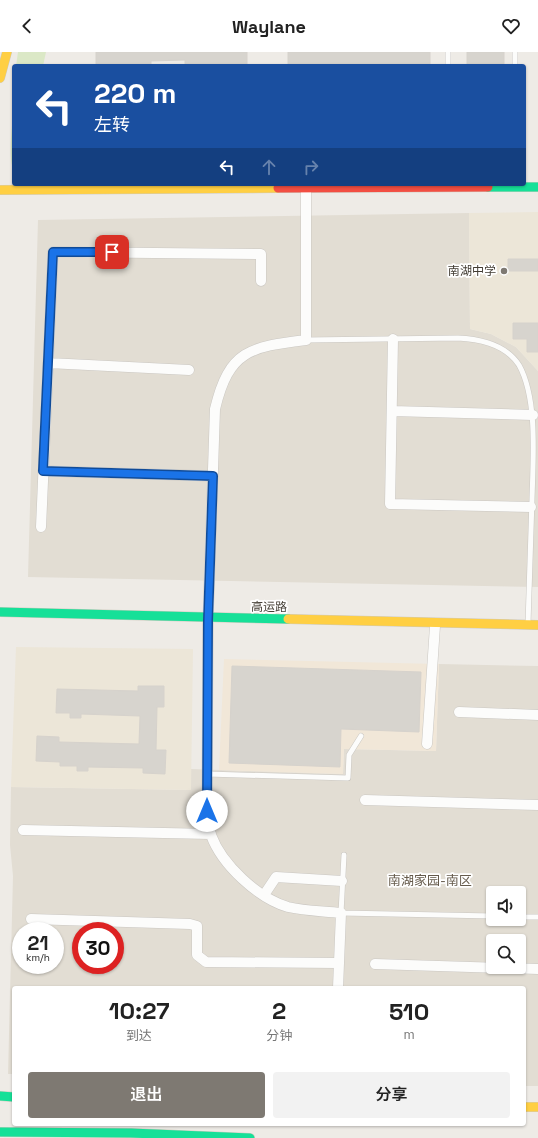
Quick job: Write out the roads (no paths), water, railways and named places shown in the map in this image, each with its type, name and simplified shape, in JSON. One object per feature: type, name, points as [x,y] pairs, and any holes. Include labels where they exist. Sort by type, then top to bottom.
[{"type":"street","points":[[0,78],[7,52]]},
{"type":"street","points":[[0,190],[276,186],[306,190],[421,186]]},
{"type":"street","points":[[494,186],[538,187]]},
{"type":"street","points":[[306,190],[306,340],[276,343],[256,349],[239,357],[228,373],[219,392],[215,409],[208,619],[207,811],[211,834],[222,856],[236,872],[264,895],[287,906],[309,910],[340,912],[338,986]]},
{"type":"street","points":[[0,194],[306,190],[538,191]]},
{"type":"street","points":[[41,527],[53,252],[261,254],[261,281]]},
{"type":"street","points":[[393,338],[390,504],[531,507]]},
{"type":"street","points":[[48,363],[189,370]]},
{"type":"street","points":[[392,411],[533,415]]},
{"type":"street","points":[[43,471],[213,476]]},
{"type":"street","name":"高运路","points":[[0,612],[435,626],[538,625]]},
{"type":"street","name":"高运路","points":[[0,616],[528,626],[538,628]]},
{"type":"street","points":[[427,744],[435,626]]},
{"type":"street","points":[[459,712],[538,715]]},
{"type":"street","points":[[365,800],[538,806]]},
{"type":"street","points":[[23,830],[211,834]]},
{"type":"street","points":[[264,895],[276,877],[342,881]]},
{"type":"street","points":[[31,919],[190,924],[197,926],[197,955],[206,962],[338,963]]},
{"type":"street","points":[[375,964],[538,969]]},
{"type":"street","points":[[0,1096],[12,1097]]},
{"type":"street","points":[[526,1107],[538,1107]]},
{"type":"street","points":[[0,1132],[33,1135],[131,1133],[250,1138]]},
{"type":"lane","points":[[448,52],[448,64]]},
{"type":"lane","points":[[515,52],[515,64]]},
{"type":"lane","points":[[306,340],[393,338],[474,339],[492,344],[508,353],[519,365],[527,382],[533,415],[528,626]]},
{"type":"lane","points":[[207,774],[348,778],[349,755],[361,736]]},
{"type":"lane","points":[[344,855],[340,912],[486,916]]},
{"type":"lane","points":[[526,917],[538,917]]},
{"type":"place","name":"南湖中学","points":[[504,271]]},
{"type":"district","name":"南湖家园-南区","points":[[430,880]]}]
